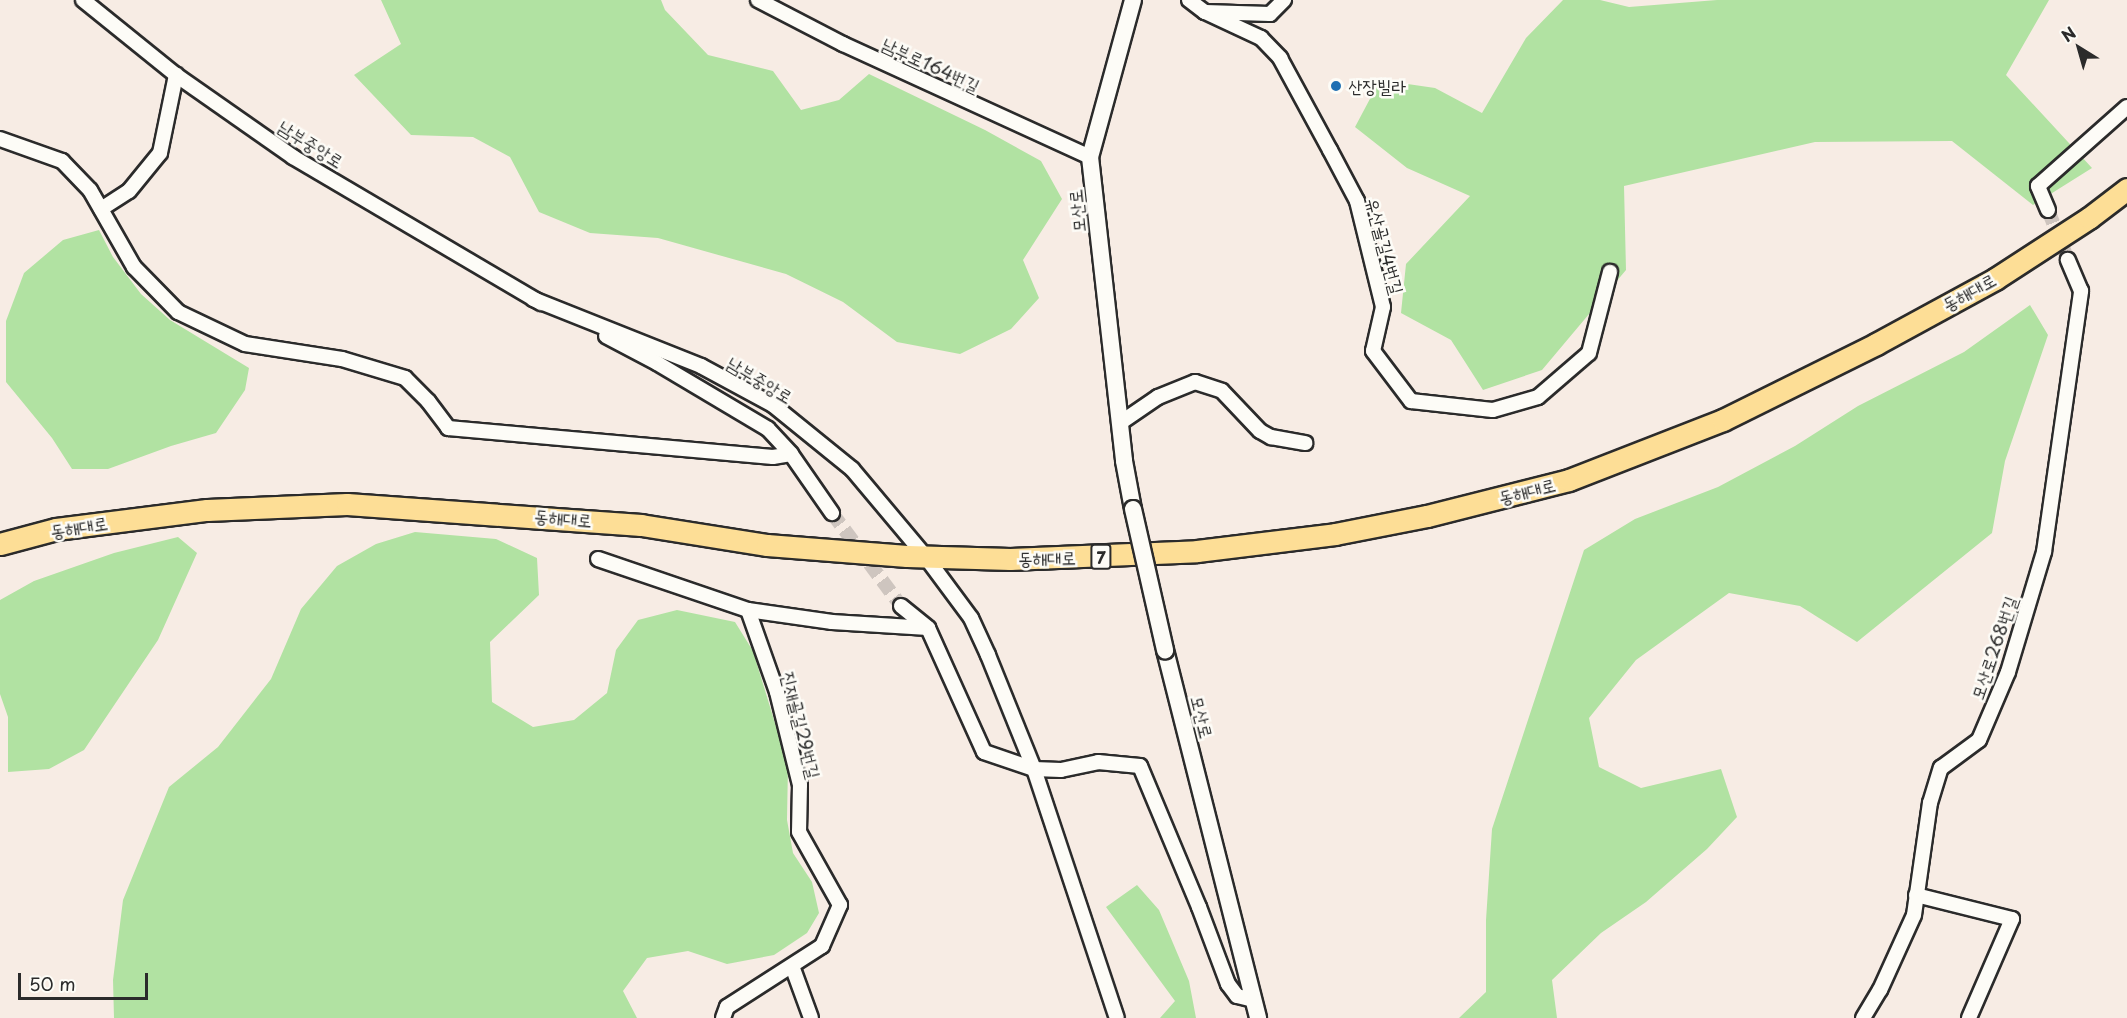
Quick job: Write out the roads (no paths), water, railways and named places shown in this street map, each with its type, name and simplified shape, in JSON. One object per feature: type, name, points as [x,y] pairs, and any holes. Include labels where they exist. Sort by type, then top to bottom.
[{"type":"main road","name":"동해대로","points":[[0,544],[56,529],[207,510],[347,504],[641,525],[768,545],[926,556],[1010,559],[1197,551],[1335,534],[1427,516],[1569,480],[1724,420],[1876,344],[1995,279],[2090,218],[2127,189]]},
{"type":"street","name":"남부중앙로","points":[[83,0],[176,75],[293,157],[533,299],[657,363],[768,429],[791,454],[832,513]]},
{"type":"street","name":"남부로164번길","points":[[759,0],[843,44],[1090,157]]},
{"type":"street","name":"모산로","points":[[1133,0],[1090,157],[1120,423],[1133,508],[1165,650],[1258,1018]]},
{"type":"street","points":[[1189,0],[1205,12],[1270,14],[1284,0]]},
{"type":"street","name":"유산골길4번길","points":[[1205,12],[1261,38],[1280,58],[1330,150],[1357,201],[1383,307],[1373,351],[1411,401],[1493,410],[1538,397],[1589,353],[1610,272]]},
{"type":"street","points":[[101,209],[129,192],[160,153],[176,75]]},
{"type":"street","points":[[2048,210],[2038,186],[2127,107]]},
{"type":"street","points":[[0,139],[62,161],[90,190],[134,267],[178,312],[245,344],[342,359],[405,378],[428,401],[448,428],[774,457],[791,454]]},
{"type":"street","name":"모산로268번길","points":[[1863,1018],[1880,990],[1914,915],[1930,803],[1941,768],[1979,740],[2008,672],[2044,552],[2081,291],[2068,260]]},
{"type":"street","name":"남부중앙로","points":[[533,299],[701,366],[773,405],[852,469],[926,556],[971,618],[1034,769],[1117,1018]]},
{"type":"street","points":[[1120,423],[1158,397],[1196,382],[1222,391],[1260,431],[1271,437],[1305,443]]},
{"type":"street","points":[[598,559],[748,609],[832,622],[928,628]]},
{"type":"street","points":[[901,606],[928,628],[984,752],[1034,769],[1061,770],[1098,762],[1140,766],[1199,907],[1228,984],[1238,996],[1254,1000]]},
{"type":"street","name":"진재골길29번길","points":[[723,1018],[727,1007],[822,946],[840,905],[799,831],[800,785],[777,692],[748,609]]},
{"type":"street","points":[[1916,895],[2012,919],[1969,1018]]},
{"type":"street","points":[[792,966],[811,1018]]},
{"type":"tunnel","points":[[2048,210],[2068,260]]},
{"type":"tunnel","points":[[832,513],[901,606]]},
{"type":"place","name":"산장빌라","points":[[1336,86]]}]
